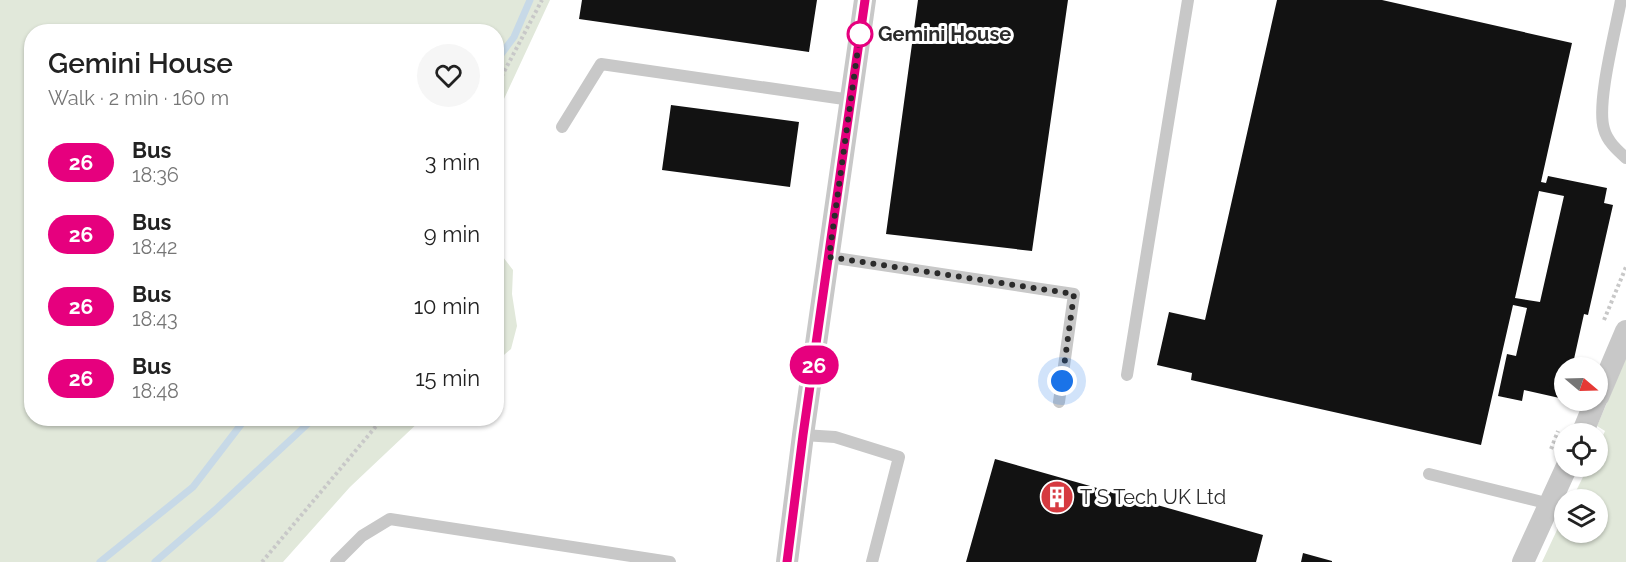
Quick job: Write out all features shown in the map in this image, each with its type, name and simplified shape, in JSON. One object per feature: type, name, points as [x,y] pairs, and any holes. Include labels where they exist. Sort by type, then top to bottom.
[{"type":"street","points":[[787,562],[865,0]]},
{"type":"street","points":[[1608,373],[1626,331]]},
{"type":"street","points":[[1523,562],[1562,477]]},
{"type":"lane","points":[[1127,375],[1188,0]]},
{"type":"lane","points":[[1621,0],[1602,111],[1604,129],[1610,141],[1626,158]]},
{"type":"lane","points":[[562,127],[601,64],[851,100]]},
{"type":"lane","points":[[829,257],[1074,294],[1059,402]]},
{"type":"lane","points":[[803,435],[835,437],[898,457],[872,562]]},
{"type":"lane","points":[[1429,474],[1550,504]]},
{"type":"lane","points":[[336,562],[362,536],[390,519],[670,562]]},
{"type":"path","points":[[504,72],[542,0]]},
{"type":"path","points":[[262,562],[375,426]]},
{"type":"shaded area","points":[[0,0],[550,0],[504,99],[504,24],[24,24],[24,426],[415,426],[350,487],[283,562],[0,562]]},
{"type":"shaded area","points":[[504,258],[513,270],[512,294],[517,326],[511,349],[504,355]]},
{"type":"shaded area","points":[[1626,358],[1626,562],[1542,562],[1554,536],[1554,543],[1608,543],[1608,489],[1577,489],[1583,477],[1608,477],[1608,423],[1598,423],[1603,411],[1608,411],[1608,400]]},
{"type":"building","points":[[582,0],[817,0],[809,52],[579,19]]},
{"type":"building","points":[[918,0],[1068,0],[1032,251],[886,234]]},
{"type":"building","points":[[1277,0],[1382,0],[1572,43],[1541,182],[1546,183],[1548,176],[1607,188],[1604,203],[1613,205],[1588,315],[1584,314],[1574,357],[1554,357],[1554,397],[1524,390],[1522,401],[1498,396],[1507,354],[1516,356],[1527,308],[1513,305],[1481,445],[1191,380],[1192,373],[1157,365],[1169,312],[1205,320]],"holes":[[[1539,191],[1564,196],[1540,302],[1515,298]]]},
{"type":"building","points":[[671,105],[799,122],[790,187],[662,170]]},
{"type":"building","name":"T S Tech UK Ltd","points":[[995,459],[1263,535],[1256,562],[966,562]]},
{"type":"building","points":[[1303,553],[1332,561],[1332,562],[1301,562]]},
{"type":"waterway","points":[[504,50],[514,37],[530,0]]},
{"type":"waterway","points":[[100,562],[193,487],[240,426]]},
{"type":"waterway","points":[[155,562],[305,426]]},
{"type":"bus line","name":"26","points":[[787,562],[865,0]]},
{"type":"place","name":"Gemini House","points":[[860,34]]},
{"type":"place","name":"T S Tech UK Ltd","points":[[1057,497]]},
{"type":"route","points":[[860,34],[829,257],[1040,287],[1074,294],[1062,381]]}]
